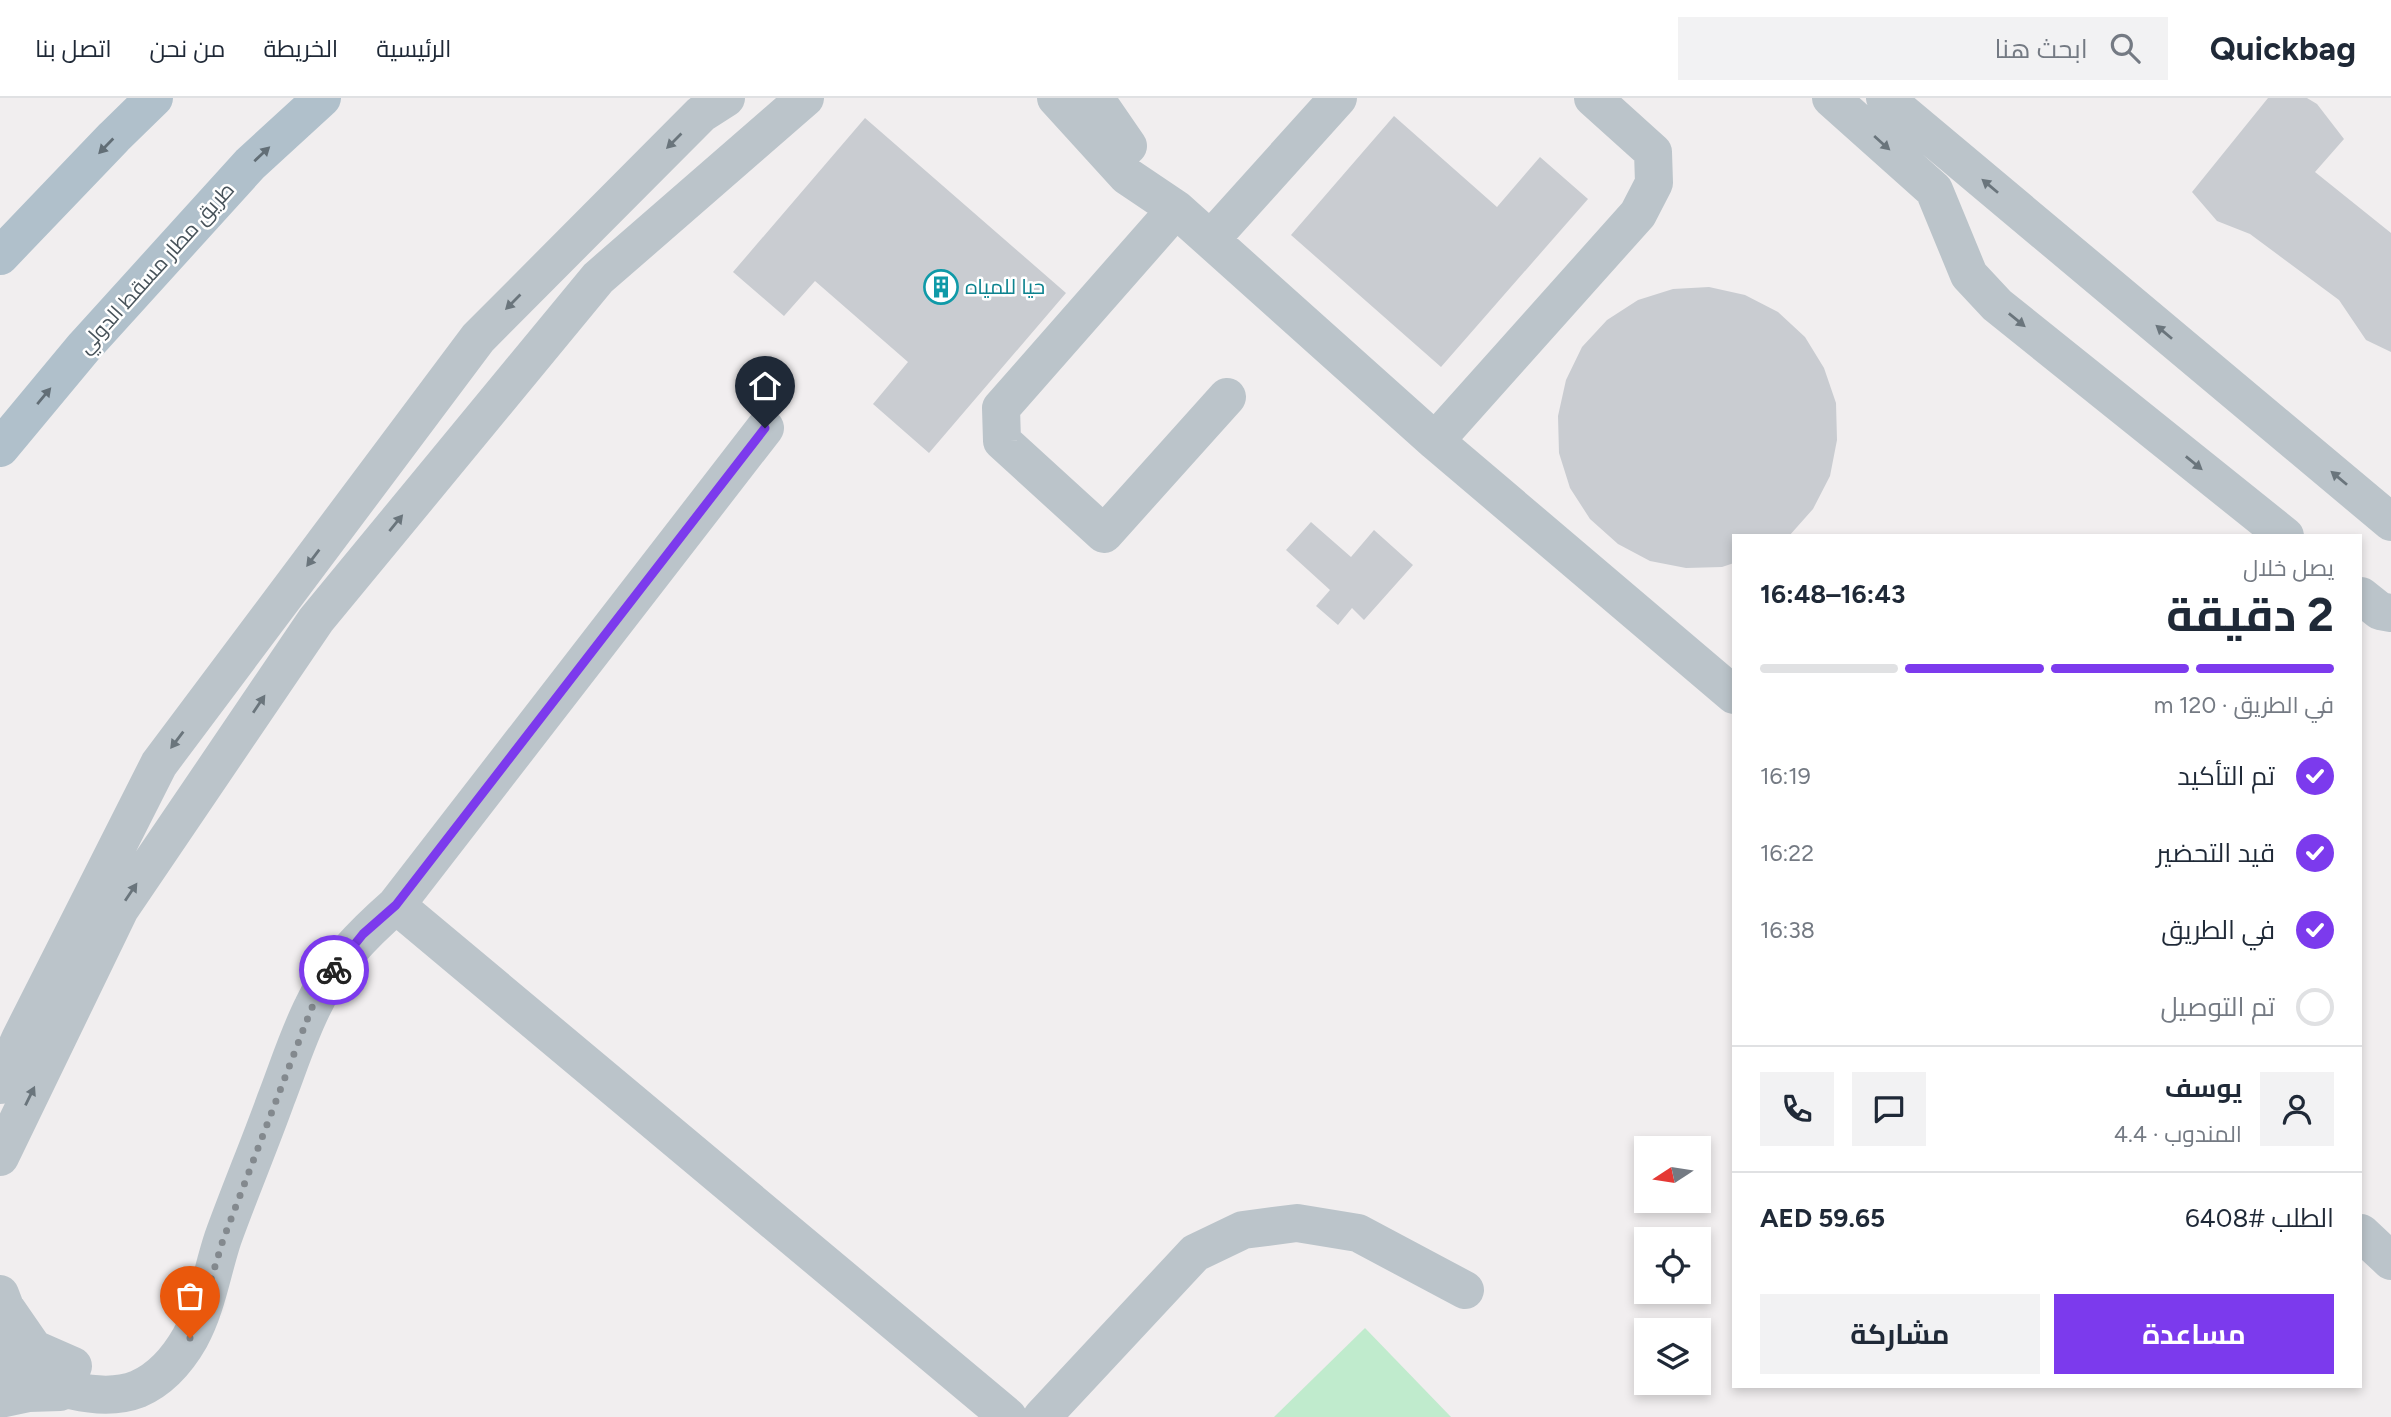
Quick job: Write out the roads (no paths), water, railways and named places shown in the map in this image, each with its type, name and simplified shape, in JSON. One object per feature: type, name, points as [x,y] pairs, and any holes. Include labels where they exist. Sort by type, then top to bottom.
[{"type":"main road","points":[[0,256],[155,98]]},
{"type":"main road","name":"طريق مطار مسقط الدولي","points":[[0,448],[84,347],[250,164],[322,98]]},
{"type":"street","points":[[0,1085],[20,1039],[159,764],[478,338],[701,114],[726,98]]},
{"type":"street","points":[[0,1157],[120,909],[316,620],[598,278],[805,98]]},
{"type":"street","points":[[1056,98],[1127,176],[1176,209],[1435,441],[1732,693]]},
{"type":"street","points":[[1095,98],[1123,140],[1176,209]]},
{"type":"street","points":[[1211,239],[1338,98]]},
{"type":"street","points":[[1435,441],[1638,214],[1654,183],[1653,152],[1593,98]]},
{"type":"street","points":[[1885,98],[2391,522]]},
{"type":"street","points":[[1833,99],[1934,190],[1969,275],[1997,305],[2283,534]]},
{"type":"street","points":[[1176,209],[1001,408],[1002,441],[1104,534],[1227,397]]},
{"type":"street","points":[[0,1366],[76,1391],[100,1395],[137,1389],[169,1369],[190,1338],[199,1317],[223,1240],[313,1005],[336,967],[363,934],[396,905],[765,428]]},
{"type":"street","points":[[396,905],[1007,1417]]},
{"type":"street","points":[[1042,1417],[1195,1252],[1243,1230],[1297,1223],[1358,1233],[1465,1290]]},
{"type":"street","points":[[2362,1234],[2391,1261]]},
{"type":"street","points":[[0,1334],[64,1364],[89,1371],[115,1371],[140,1363],[161,1347],[176,1325],[205,1267],[223,1240]]},
{"type":"street","points":[[0,1294],[5,1307],[36,1351]]},
{"type":"street","points":[[0,1399],[29,1393],[76,1391]]},
{"type":"place","name":"حيا للمياه","points":[[941,287]]}]
